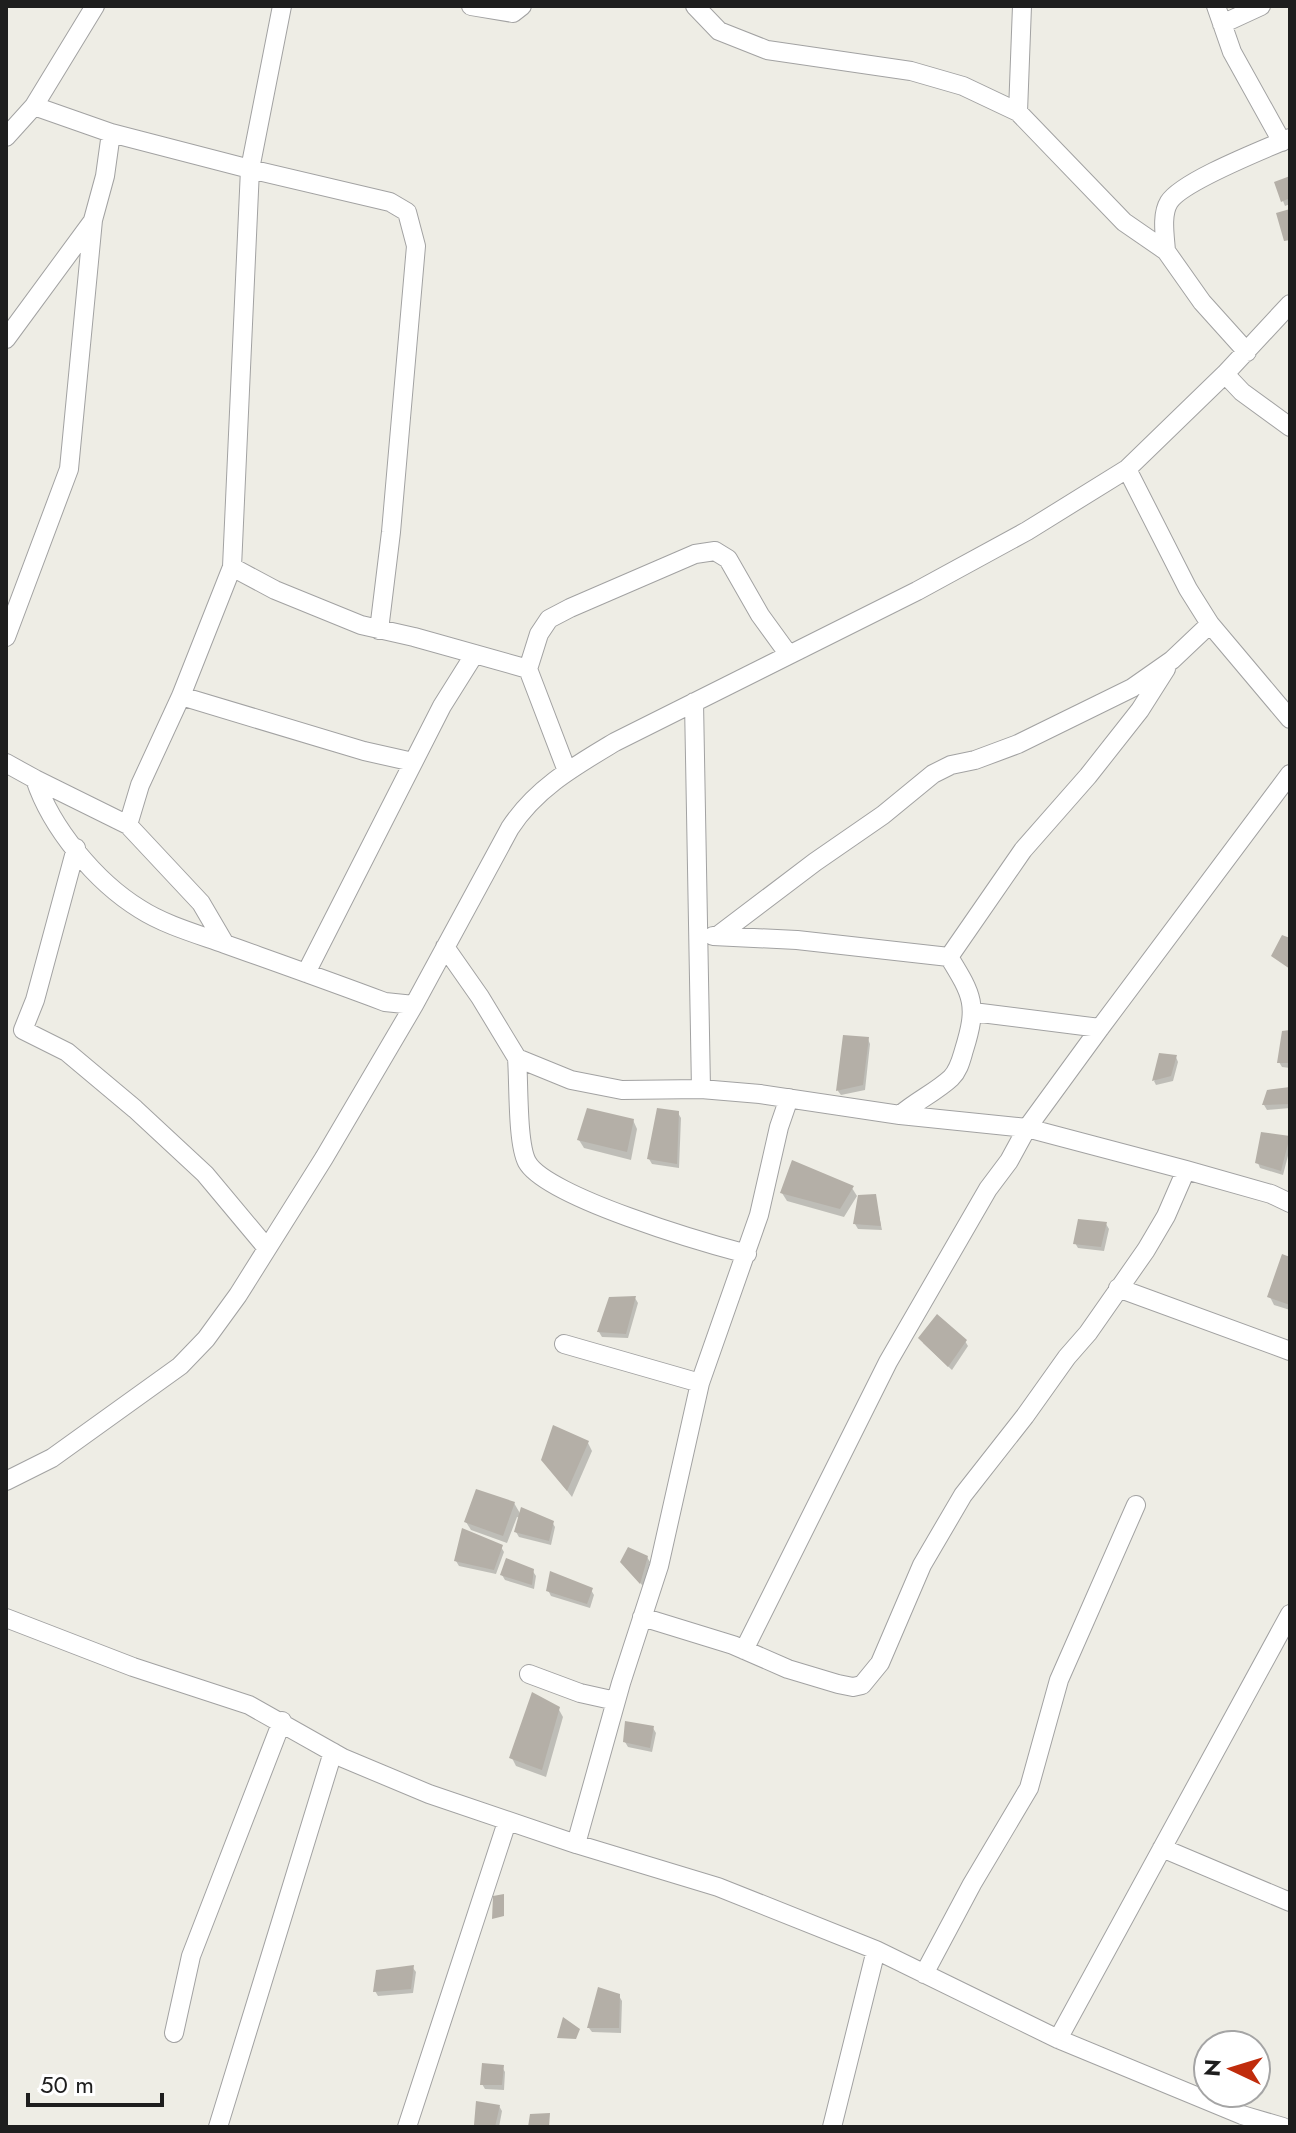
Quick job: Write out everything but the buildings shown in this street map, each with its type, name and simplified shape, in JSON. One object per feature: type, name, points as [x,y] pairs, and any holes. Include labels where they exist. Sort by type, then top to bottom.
[{"type":"street","points":[[6,137],[34,106],[95,6]]},
{"type":"street","points":[[128,825],[140,785],[181,696],[232,567],[250,169],[282,6]]},
{"type":"street","points":[[471,6],[513,13],[522,6]]},
{"type":"street","points":[[695,6],[719,31],[767,50],[911,71],[963,86],[1018,112],[1124,222],[1166,251],[1202,302],[1247,352]]},
{"type":"street","points":[[1018,112],[1022,6]]},
{"type":"street","points":[[1166,251],[1164,217],[1168,203],[1177,193],[1286,140],[1232,52],[1219,15],[1261,6]]},
{"type":"street","points":[[34,106],[111,133],[390,202],[407,212],[416,246],[391,532],[379,630]]},
{"type":"street","points":[[6,637],[69,469],[93,220],[105,176],[111,133]]},
{"type":"street","points":[[6,339],[93,220]]},
{"type":"street","points":[[6,1481],[52,1458],[180,1366],[206,1339],[238,1295],[324,1158],[414,1005],[521,811],[567,771],[615,742],[917,591],[1127,469],[1247,352],[1290,304]]},
{"type":"street","points":[[1225,374],[1242,392],[1290,427]]},
{"type":"street","points":[[1127,469],[1188,589],[1210,624],[1290,719]]},
{"type":"street","points":[[567,771],[528,669],[539,634],[549,619],[695,554],[715,551],[728,559],[760,615],[789,655]]},
{"type":"street","points":[[232,567],[275,590],[337,616],[528,669]]},
{"type":"street","points":[[720,934],[883,815],[933,774],[951,765],[975,760],[1018,744],[1132,688],[1172,660],[1210,624]]},
{"type":"street","points":[[306,973],[442,706],[474,655]]},
{"type":"street","points":[[949,957],[1023,850],[1088,776],[1140,710],[1172,660]]},
{"type":"street","points":[[181,696],[364,751],[413,762]]},
{"type":"street","points":[[694,702],[701,1089]]},
{"type":"street","points":[[6,763],[128,825],[201,903],[225,944]]},
{"type":"street","points":[[744,1650],[901,1338],[988,1189],[1009,1161],[1027,1128],[1290,774]]},
{"type":"street","points":[[35,779],[55,823],[94,872],[140,910],[385,1002],[414,1005]]},
{"type":"street","points":[[76,848],[35,1000],[23,1030],[67,1052],[135,1109],[205,1174],[266,1247]]},
{"type":"street","points":[[700,939],[720,934],[949,957]]},
{"type":"street","points":[[445,947],[517,1058],[522,1140],[527,1162],[537,1173],[559,1186],[651,1226],[747,1254]]},
{"type":"street","points":[[900,1115],[951,1078],[959,1068],[973,1012],[972,998],[949,957]]},
{"type":"street","points":[[973,1012],[1100,1028]]},
{"type":"street","points":[[517,1058],[546,1071],[595,1086],[641,1092],[701,1089],[1027,1128],[1271,1194],[1290,1203]]},
{"type":"street","points":[[576,1844],[616,1701],[659,1566],[700,1383],[747,1254],[789,1098]]},
{"type":"street","points":[[642,1617],[744,1650],[788,1669],[838,1684],[862,1685],[880,1663],[922,1565],[963,1495],[1088,1333],[1146,1250],[1166,1216],[1186,1170]]},
{"type":"street","points":[[1118,1288],[1290,1351]]},
{"type":"street","points":[[564,1344],[700,1383]]},
{"type":"street","points":[[924,1974],[972,1884],[1029,1788],[1059,1680],[1136,1505]]},
{"type":"street","points":[[1058,2039],[1290,1614]]},
{"type":"street","points":[[6,1618],[133,1667],[249,1705],[333,1752],[429,1794],[576,1844],[718,1887],[876,1950],[1058,2039],[1242,2115],[1283,2127]]},
{"type":"street","points":[[529,1674],[580,1693],[616,1701]]},
{"type":"street","points":[[174,2033],[191,1956],[282,1721]]},
{"type":"street","points":[[218,2127],[333,1752]]},
{"type":"street","points":[[407,2127],[505,1828]]},
{"type":"street","points":[[1162,1848],[1289,1900]]},
{"type":"street","points":[[832,2127],[876,1950]]}]
